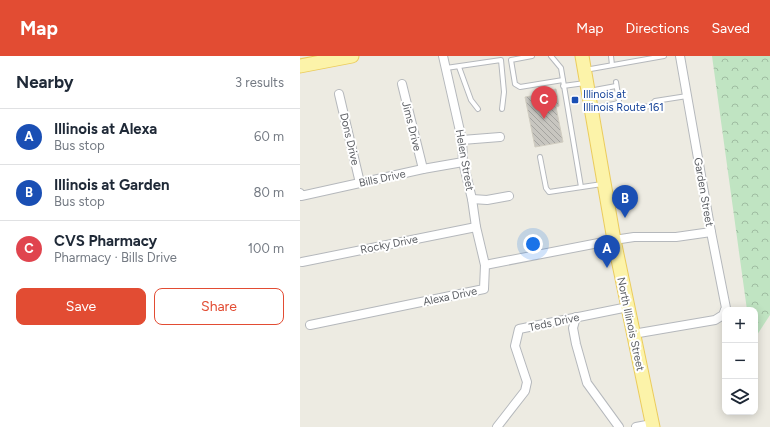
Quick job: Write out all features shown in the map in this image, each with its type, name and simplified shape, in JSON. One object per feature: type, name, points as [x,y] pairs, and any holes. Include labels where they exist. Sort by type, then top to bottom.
[{"type":"main road","points":[[300,66],[352,56]]},
{"type":"main road","name":"North Illinois Street","points":[[582,56],[614,240],[652,425]]},
{"type":"street","name":"Helen Street","points":[[443,56],[462,140],[463,162],[485,265]]},
{"type":"street","name":"Garden Street","points":[[614,240],[676,237],[711,232],[680,56]]},
{"type":"street","name":"Jims Drive","points":[[402,84],[423,169]]},
{"type":"street","name":"Dons Drive","points":[[339,94],[360,183]]},
{"type":"street","points":[[462,140],[500,136]]},
{"type":"street","name":"Bills Drive","points":[[300,195],[463,162]]},
{"type":"street","points":[[472,199],[487,200],[509,196]]},
{"type":"street","name":"Rocky Drive","points":[[302,262],[476,227]]},
{"type":"street","points":[[711,232],[726,307]]},
{"type":"street","points":[[485,265],[614,240]]},
{"type":"street","name":"Alexa Drive","points":[[310,325],[484,289],[485,265]]},
{"type":"street","name":"Teds Drive","points":[[497,427],[525,390],[527,382],[515,346],[519,329],[628,307]]},
{"type":"street","points":[[633,334],[715,320],[722,316]]},
{"type":"street","points":[[576,317],[574,328],[576,344],[587,383],[619,427]]},
{"type":"street","points":[[636,427],[652,425]]},
{"type":"lane","points":[[532,56],[511,58],[516,84],[520,87],[563,80]]},
{"type":"lane","points":[[550,56],[561,68],[581,187]]},
{"type":"lane","points":[[611,56],[612,65]]},
{"type":"lane","points":[[586,82],[612,65],[664,56]]},
{"type":"lane","points":[[446,68],[501,60],[504,92],[502,109]]},
{"type":"lane","points":[[459,67],[471,100],[478,109]]},
{"type":"lane","points":[[563,86],[586,82],[616,84],[619,104],[622,110],[650,106],[655,101],[687,96]]},
{"type":"lane","points":[[591,108],[619,104]]},
{"type":"lane","points":[[540,157],[546,188],[549,192],[604,183]]},
{"type":"green space","points":[[712,56],[770,56],[770,315],[758,333],[758,307],[747,307]]},
{"type":"building","points":[[556,89],[559,106],[556,107],[563,142],[535,147],[525,97],[538,95],[537,93]]},
{"type":"place","name":"Illinois at Illinois Route 161","points":[[575,100]]},
{"type":"place","name":"CVS Pharmacy","points":[[544,119]]},
{"type":"place","name":"Illinois at Garden","points":[[625,218]]},
{"type":"place","name":"Illinois at Alexa","points":[[607,268]]}]
